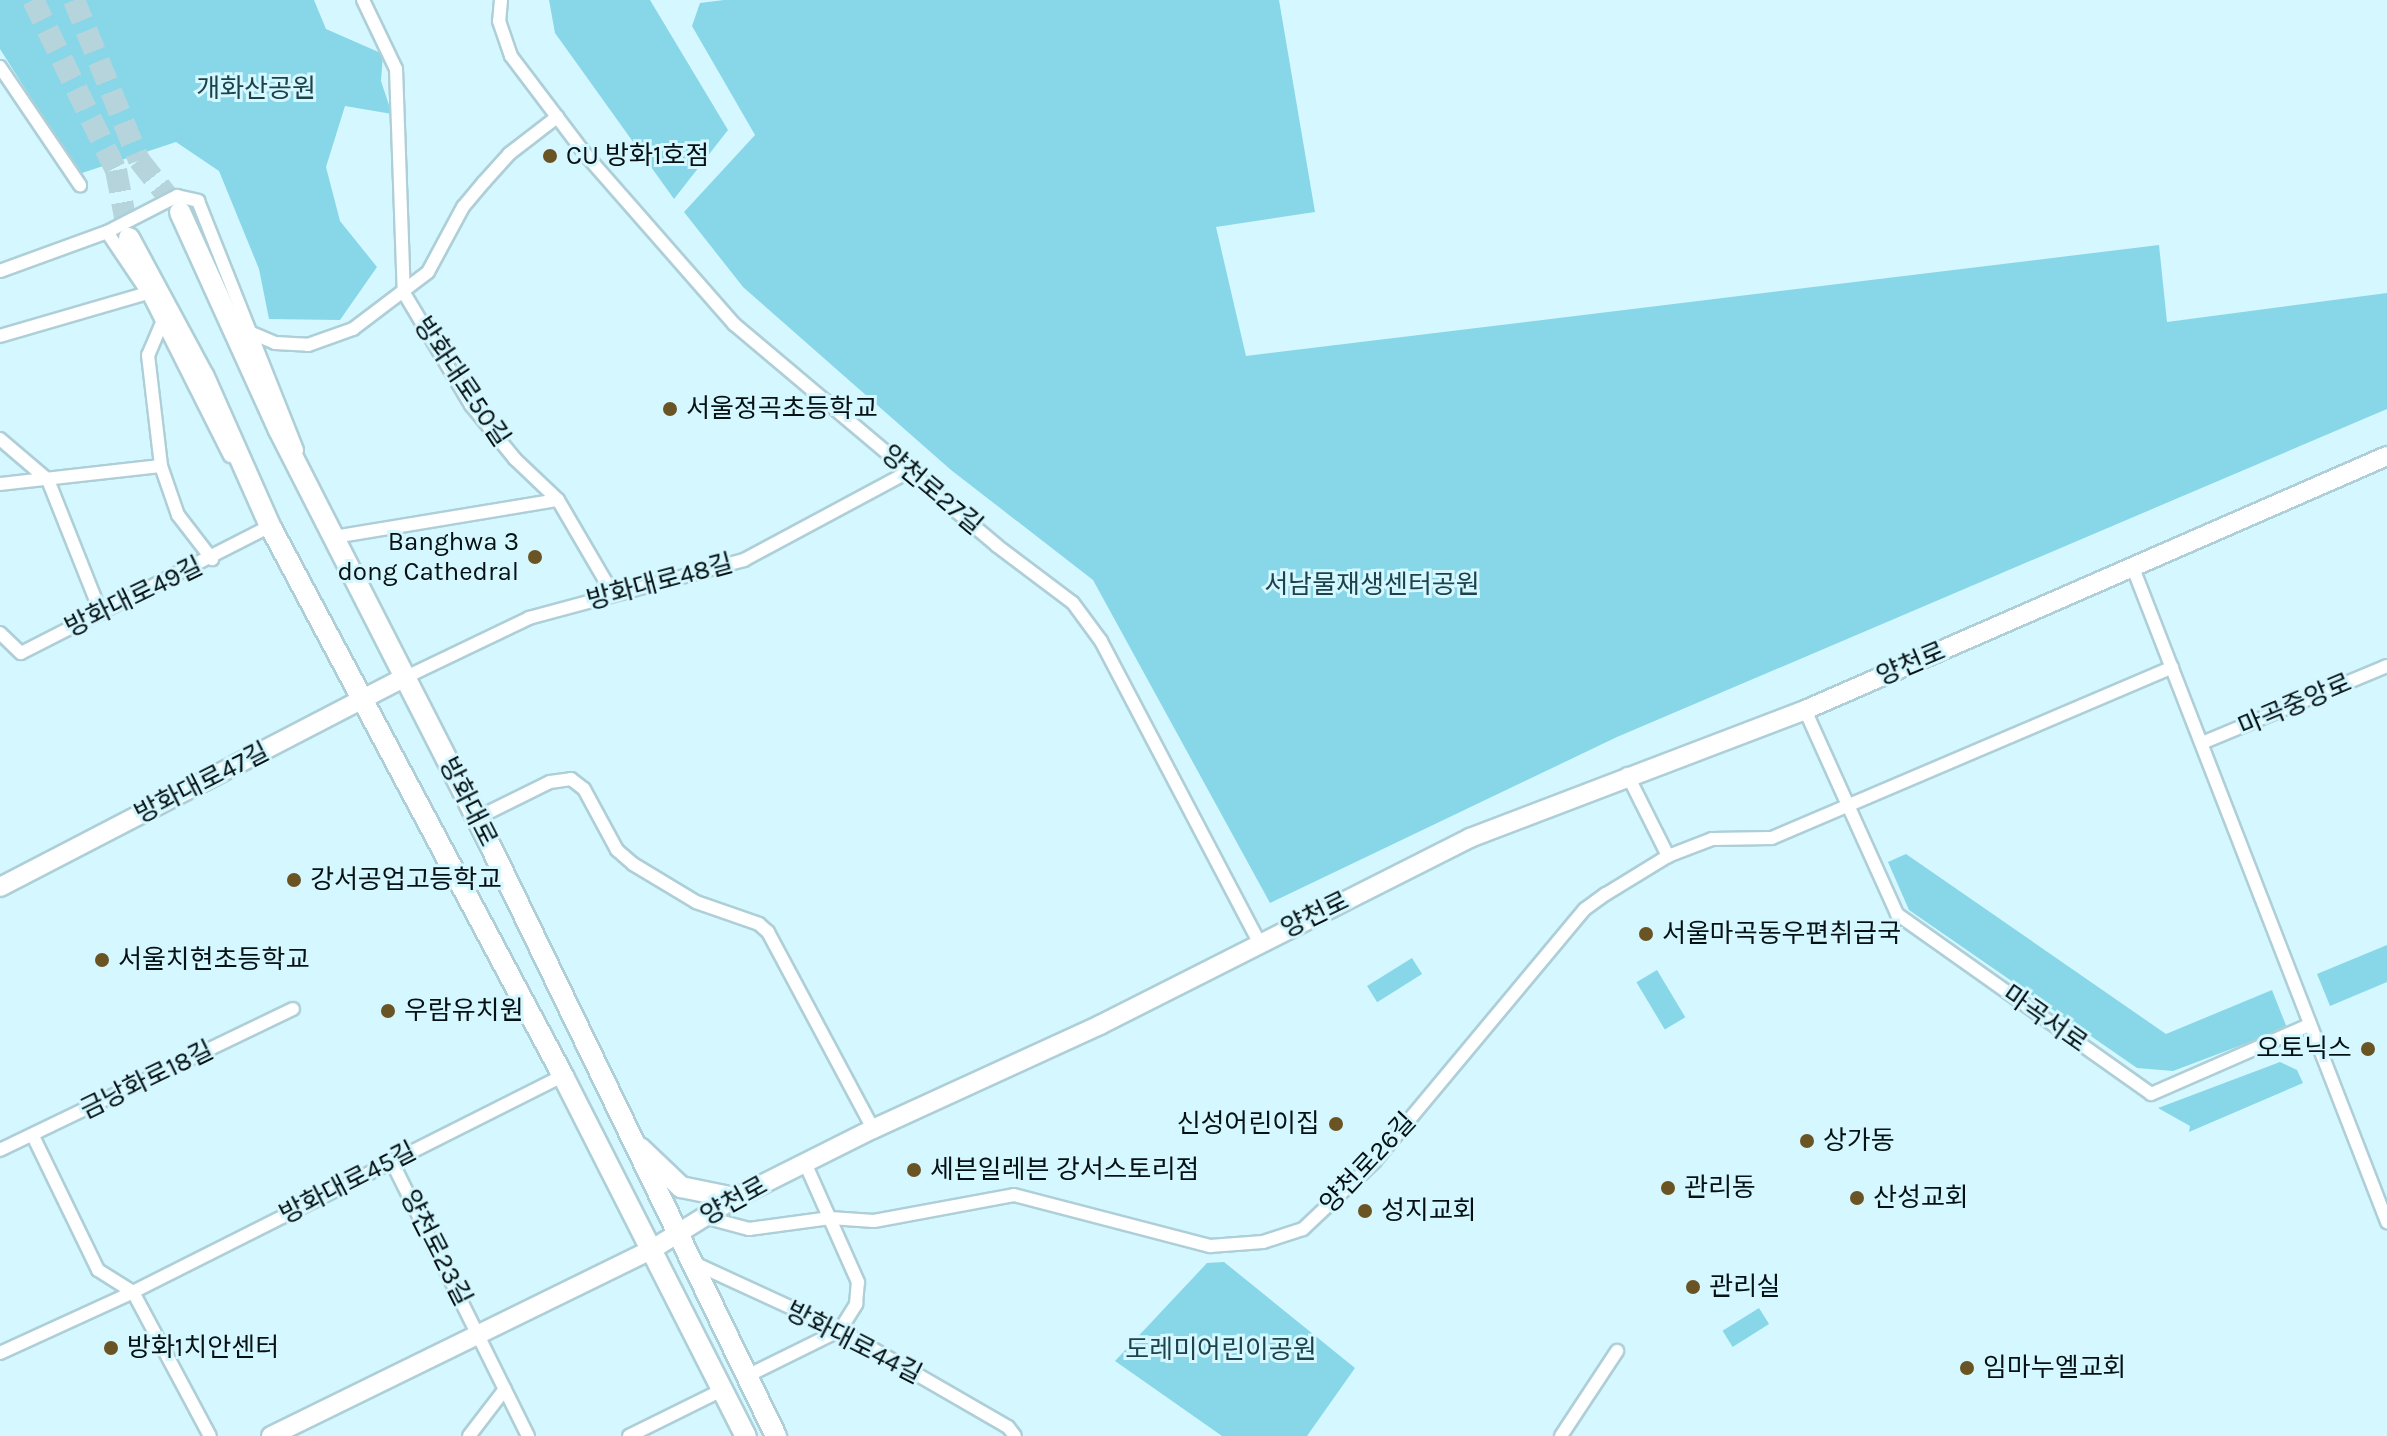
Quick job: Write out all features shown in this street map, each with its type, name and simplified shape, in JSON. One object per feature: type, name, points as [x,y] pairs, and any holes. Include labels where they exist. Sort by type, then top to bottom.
[{"type":"main road","name":"방화대로","points":[[180,212],[279,430],[303,470],[404,678],[477,818],[687,1259],[776,1436]]},
{"type":"main road","name":"방화대로","points":[[129,238],[204,377],[270,526],[563,1076],[746,1436]]},
{"type":"main road","name":"양천로","points":[[271,1436],[651,1250],[735,1198],[873,1129],[1100,1025],[1470,838],[1627,774],[1805,710],[2387,456]]},
{"type":"main road","name":"방화대로47길","points":[[0,887],[404,678]]},
{"type":"main road","points":[[629,1139],[681,1187],[735,1198]]},
{"type":"street","points":[[363,0],[396,69],[404,293]]},
{"type":"street","name":"양천로27길","points":[[501,0],[499,21],[511,56],[557,117],[734,324],[1083,615],[1101,641],[1259,942]]},
{"type":"street","points":[[0,67],[80,185]]},
{"type":"street","points":[[247,331],[275,343],[308,345],[353,329],[404,293],[434,264],[463,207],[509,154],[557,117]]},
{"type":"street","points":[[0,271],[107,232],[177,196],[198,201],[247,331],[291,427],[303,470]]},
{"type":"street","points":[[107,232],[148,293],[161,325],[257,500]]},
{"type":"street","points":[[2,330],[148,293]]},
{"type":"street","name":"방화대로50길","points":[[404,293],[471,405],[515,459],[558,500],[613,594]]},
{"type":"street","points":[[161,325],[148,355],[161,466],[178,515],[212,559]]},
{"type":"street","points":[[0,439],[48,480],[101,613]]},
{"type":"street","points":[[0,484],[161,466]]},
{"type":"street","name":"방화대로48길","points":[[404,678],[529,618],[744,560],[910,471]]},
{"type":"street","points":[[334,537],[558,500]]},
{"type":"street","name":"방화대로49길","points":[[0,633],[21,653],[212,559],[270,526]]},
{"type":"street","points":[[2133,568],[2387,1222]]},
{"type":"street","name":"마곡중앙로","points":[[2202,743],[2387,666]]},
{"type":"street","points":[[1627,774],[1668,856],[1712,839],[1772,838],[2172,667]]},
{"type":"street","name":"마곡서로","points":[[1805,710],[1897,914],[2151,1094],[2309,1025]]},
{"type":"street","points":[[477,818],[550,782],[571,779],[584,789],[617,850],[633,864],[696,902],[759,924],[768,932],[873,1129]]},
{"type":"street","name":"양천로26길","points":[[704,1217],[749,1229],[830,1218],[874,1221],[1014,1195],[1210,1246],[1263,1242],[1303,1229],[1374,1162],[1585,909],[1668,856]]},
{"type":"street","name":"금낭화로18길","points":[[0,1150],[293,1009]]},
{"type":"street","name":"방화대로45길","points":[[0,1353],[133,1292],[563,1076]]},
{"type":"street","points":[[33,1136],[98,1270],[133,1292],[210,1436]]},
{"type":"street","name":"양천로23길","points":[[391,1160],[528,1436]]},
{"type":"street","points":[[745,1377],[840,1330],[856,1304],[858,1282],[805,1163]]},
{"type":"street","name":"방화대로44길","points":[[687,1259],[840,1330],[1008,1433]]},
{"type":"street","points":[[1561,1436],[1617,1351]]},
{"type":"street","points":[[469,1436],[505,1389]]},
{"type":"street","points":[[629,1436],[722,1390]]},
{"type":"green space","name":"개화산공원","points":[[0,0],[314,0],[326,29],[383,54],[381,81],[392,114],[345,106],[326,167],[340,221],[377,267],[340,320],[269,319],[259,269],[219,171],[176,142],[79,174],[0,49]]},
{"type":"green space","points":[[549,0],[650,0],[728,130],[674,199],[555,33]]},
{"type":"green space","name":"서남물재생센터공원","points":[[724,0],[1279,0],[1315,212],[1216,227],[1246,356],[2159,245],[2167,322],[2387,293],[2387,409],[1617,737],[1270,903],[1093,580],[951,470],[743,287],[684,212],[755,135],[692,26],[700,3]]},
{"type":"green space","points":[[1906,854],[2166,1034],[2272,990],[2287,1028],[2173,1071],[2137,1068],[1909,910],[1888,862]]},
{"type":"green space","points":[[2387,945],[2387,982],[2330,1006],[2317,974]]},
{"type":"green space","points":[[1412,958],[1422,974],[1377,1002],[1367,986]]},
{"type":"green space","points":[[1657,970],[1685,1017],[1665,1030],[1636,982]]},
{"type":"green space","points":[[2280,1062],[2297,1070],[2303,1083],[2189,1132],[2190,1126],[2158,1108]]},
{"type":"green space","name":"도레미어린이공원","points":[[1224,1262],[1355,1368],[1307,1436],[1222,1436],[1115,1361],[1207,1263]]},
{"type":"green space","points":[[1759,1308],[1769,1324],[1733,1347],[1723,1331]]},
{"type":"tunnel","points":[[33,0],[116,170],[129,238]]},
{"type":"tunnel","points":[[74,0],[139,160],[180,212]]},
{"type":"place","name":"CU 방화1호점","points":[[550,156]]},
{"type":"place","name":"서울정곡초등학교","points":[[670,409]]},
{"type":"place","name":"Banghwa 3 dong Cathedral","points":[[535,557]]},
{"type":"place","name":"강서공업고등학교","points":[[294,880]]},
{"type":"place","name":"서울마곡동우편취급국","points":[[1646,934]]},
{"type":"place","name":"서울치현초등학교","points":[[102,960]]},
{"type":"place","name":"우람유치원","points":[[388,1011]]},
{"type":"place","name":"오토닉스","points":[[2368,1049]]},
{"type":"place","name":"신성어린이집","points":[[1336,1124]]},
{"type":"place","name":"상가동","points":[[1807,1141]]},
{"type":"place","name":"세븐일레븐 강서스토리점","points":[[914,1170]]},
{"type":"place","name":"관리동","points":[[1668,1188]]},
{"type":"place","name":"산성교회","points":[[1857,1198]]},
{"type":"place","name":"성지교회","points":[[1365,1211]]},
{"type":"place","name":"관리실","points":[[1693,1287]]},
{"type":"place","name":"방화1치안센터","points":[[111,1348]]},
{"type":"place","name":"임마누엘교회","points":[[1967,1368]]}]
